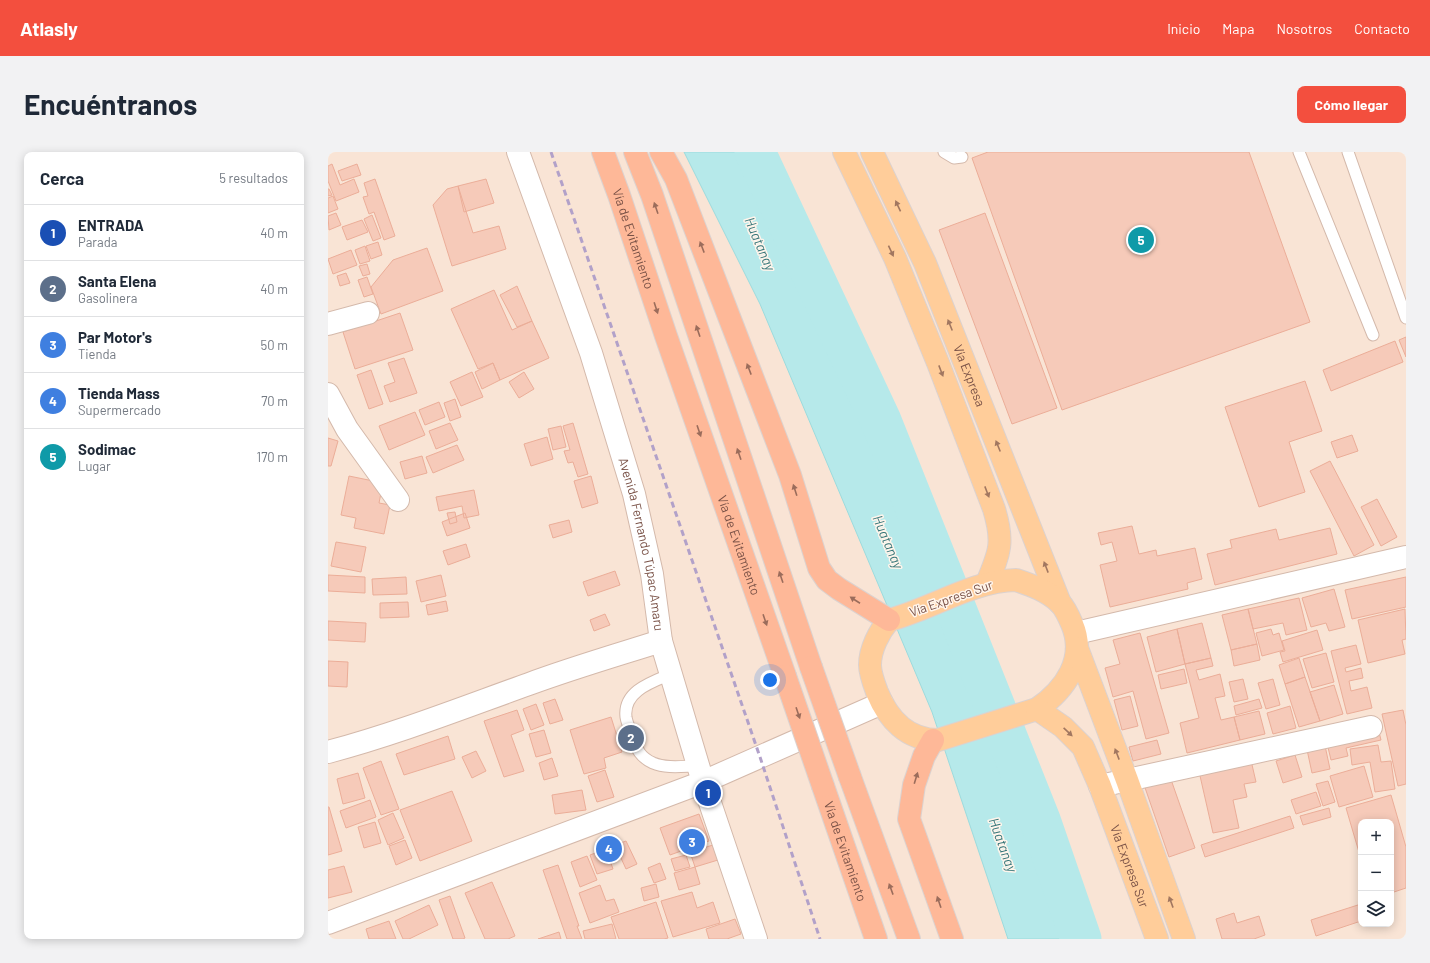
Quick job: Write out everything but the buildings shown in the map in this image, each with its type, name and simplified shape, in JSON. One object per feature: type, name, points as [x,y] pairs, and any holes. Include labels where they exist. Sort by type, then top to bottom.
[{"type":"highway","name":"Vía de Evitamiento","points":[[603,152],[876,939]]},
{"type":"highway","points":[[635,152],[652,195],[811,667],[908,939]]},
{"type":"highway","points":[[661,152],[676,179],[790,475],[819,568],[827,580],[839,589],[890,619]]},
{"type":"highway","points":[[936,740],[924,756],[914,785],[909,819],[952,939]]},
{"type":"main road","name":"Vía Expresa","points":[[844,152],[895,258],[938,363],[999,524],[1000,544],[997,560],[983,585]]},
{"type":"main road","name":"Vía Expresa","points":[[872,152],[925,263],[1060,603]]},
{"type":"main road","name":"Vía Expresa Sur","points":[[890,619],[983,585],[1001,581],[1016,580],[1036,587],[1060,603],[1068,615],[1184,939]]},
{"type":"main road","points":[[890,619],[882,628],[872,650],[870,665],[882,703],[891,718],[909,733],[936,740],[1033,711],[1050,700],[1062,688],[1071,672],[1075,660],[1076,640]]},
{"type":"main road","name":"Vía Expresa Sur","points":[[1033,711],[1063,727],[1083,747],[1100,786],[1157,939]]},
{"type":"street","name":"Avenida Fernando Túpac Amaru","points":[[518,152],[591,353],[634,494],[652,574],[661,641],[701,774],[756,939]]},
{"type":"street","points":[[328,324],[368,312]]},
{"type":"street","points":[[328,394],[347,429],[398,500]]},
{"type":"street","points":[[1076,640],[1406,557]]},
{"type":"street","points":[[328,752],[355,745],[478,703],[530,683],[661,641]]},
{"type":"street","points":[[328,923],[882,703]]},
{"type":"street","points":[[1100,786],[1371,727]]},
{"type":"lane","points":[[944,152],[954,158],[962,157]]},
{"type":"lane","points":[[1299,152],[1373,335]]},
{"type":"lane","points":[[1348,152],[1406,318]]},
{"type":"lane","points":[[671,674],[645,685],[634,694],[627,703],[626,716],[638,752],[646,759],[665,767],[701,774]]},
{"type":"shaded area","points":[[328,152],[1406,152],[1406,939],[328,939]]},
{"type":"water","name":"Huatanay","points":[[684,152],[755,152],[881,421],[1040,820],[1081,939],[1008,939],[932,712],[760,304]]},
{"type":"waterway","points":[[755,152],[881,421],[1040,820],[1081,939]]},
{"type":"railway","points":[[551,152],[760,757],[820,939]]},
{"type":"place","name":"Sodimac","points":[[1141,240]]},
{"type":"place","name":"Santa Elena","points":[[631,738]]},
{"type":"place","name":"ENTRADA","points":[[708,793]]},
{"type":"place","name":"Par Motor's","points":[[692,842]]},
{"type":"place","name":"Tienda Mass","points":[[609,849]]}]
